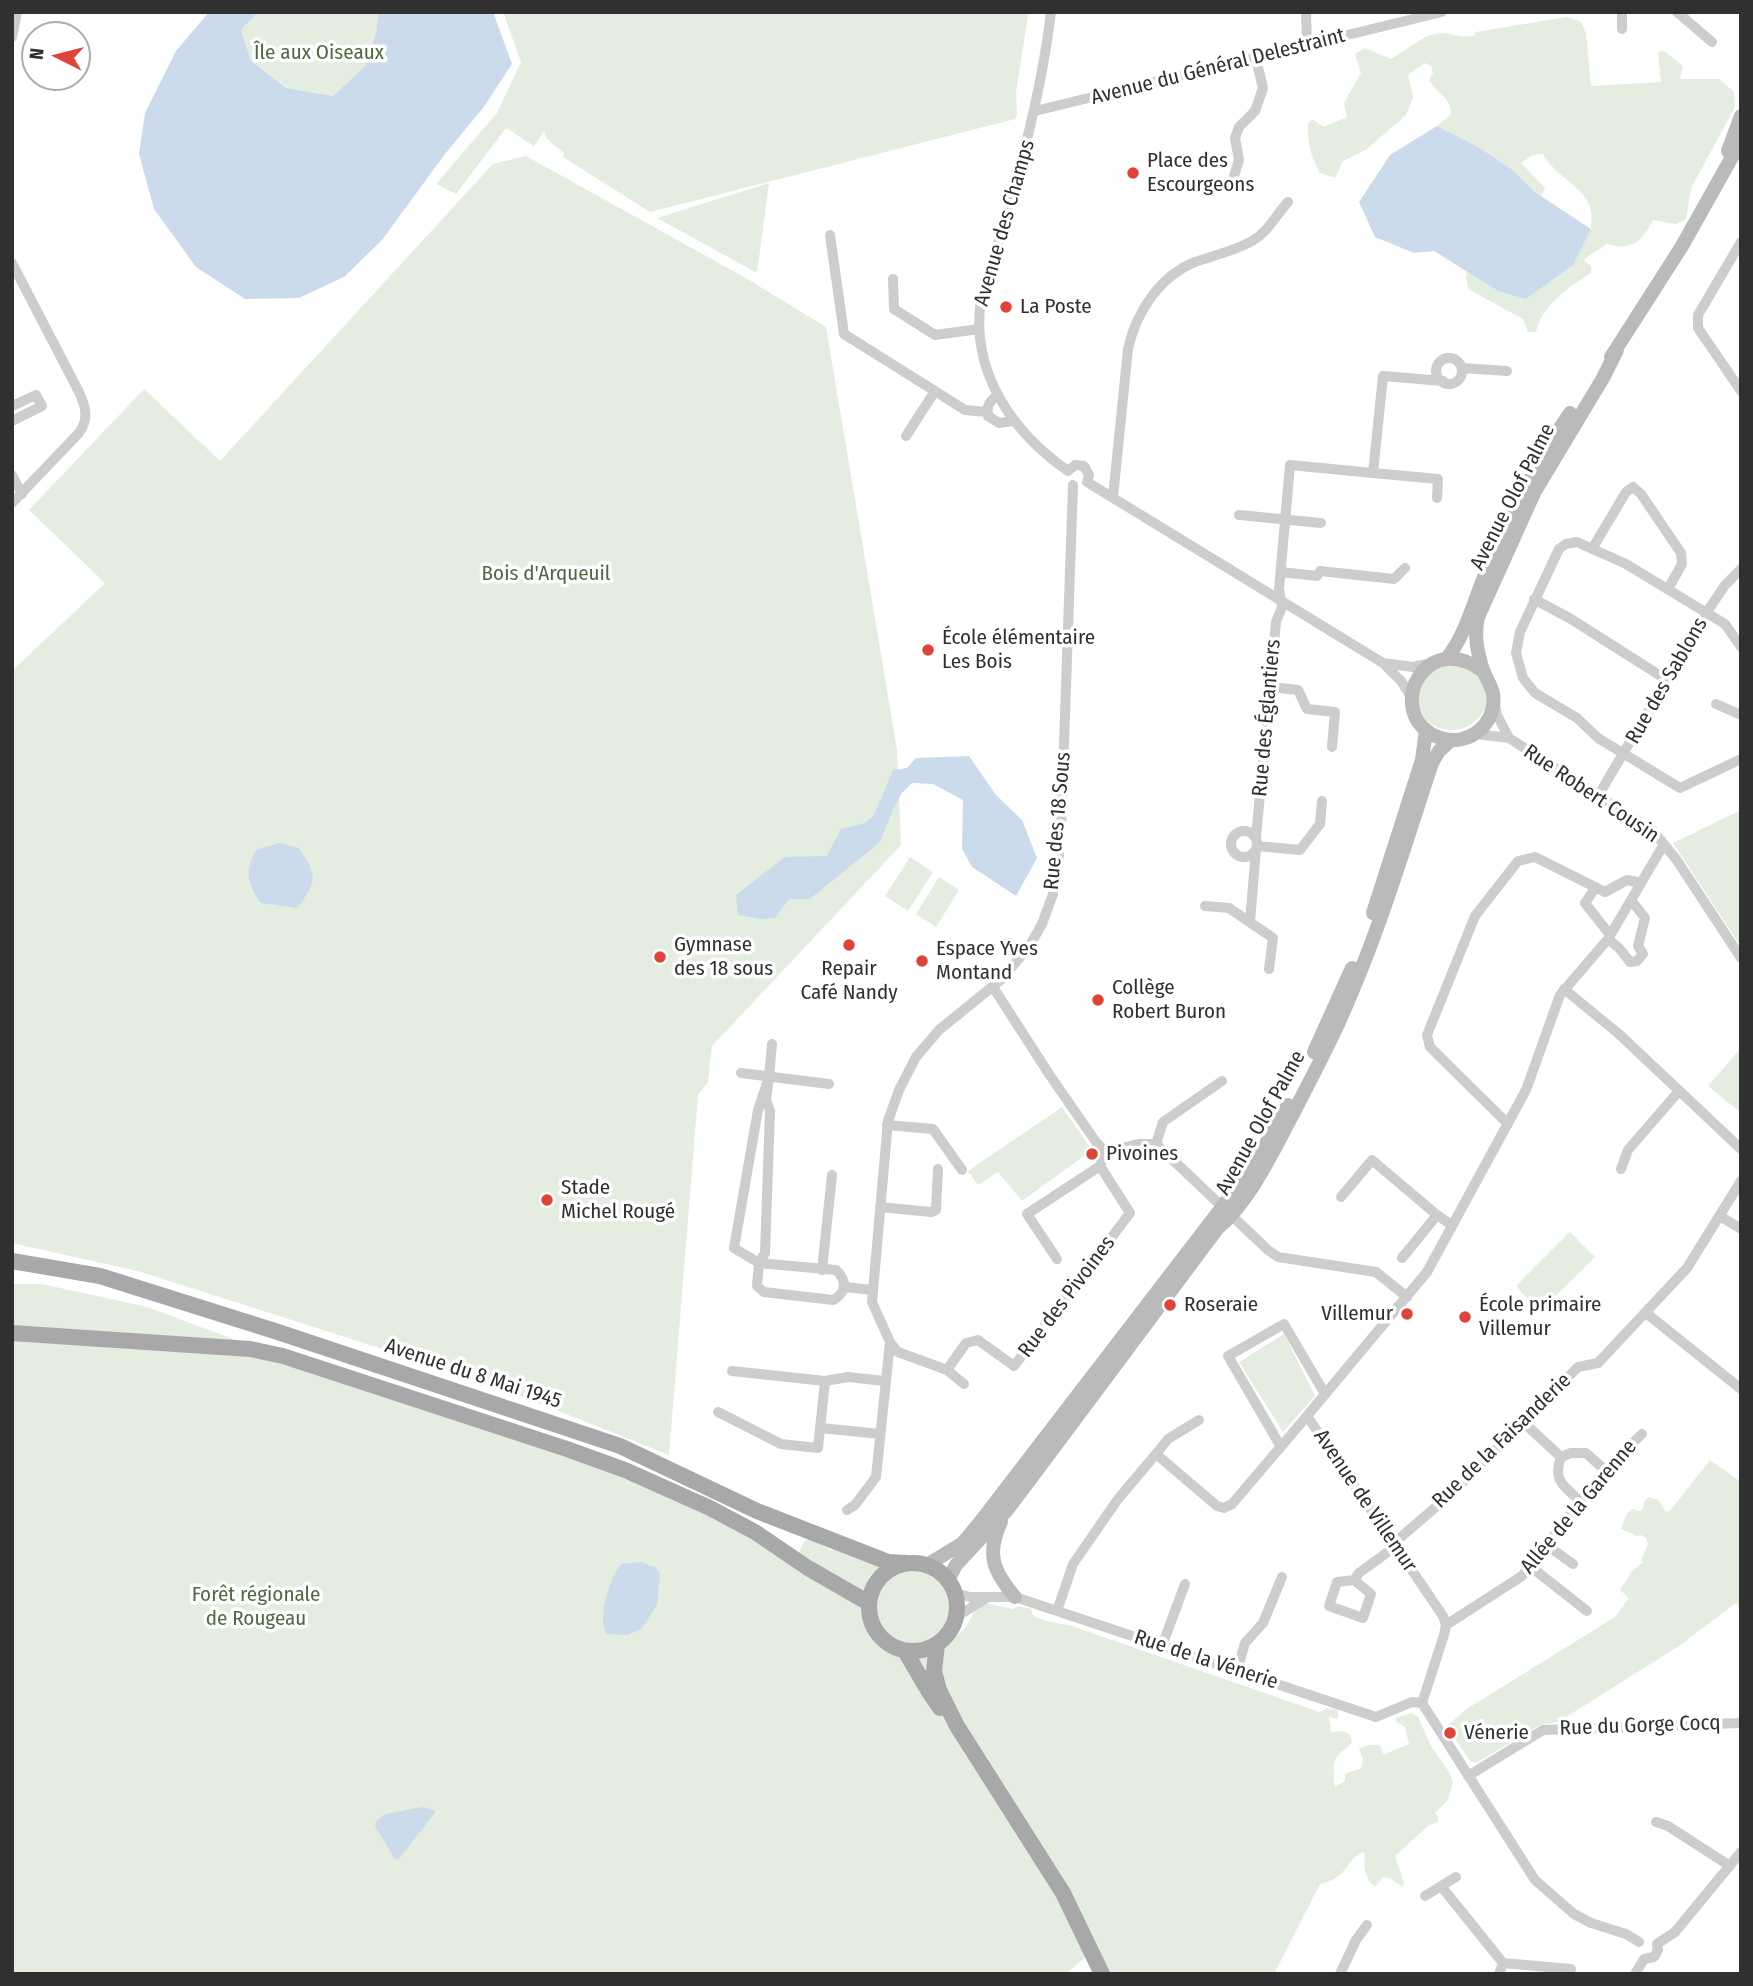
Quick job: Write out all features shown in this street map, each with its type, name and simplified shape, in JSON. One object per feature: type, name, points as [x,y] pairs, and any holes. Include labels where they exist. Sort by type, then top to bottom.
[{"type":"main road","name":"Avenue Olof Palme","points":[[1412,698],[1416,680],[1424,669],[1440,660],[1463,630],[1496,548],[1536,468],[1566,420],[1617,349],[1682,246],[1718,178],[1741,116]]},
{"type":"main road","name":"Avenue Olof Palme","points":[[1718,178],[1741,141]]},
{"type":"main road","name":"Avenue Olof Palme","points":[[1494,698],[1475,639],[1478,617],[1534,493],[1603,378],[1617,349]]},
{"type":"main road","points":[[1440,660],[1466,660],[1484,672]]},
{"type":"main road","points":[[1412,698],[1417,720],[1426,730],[1451,740],[1464,739],[1476,733],[1492,712],[1494,698]]},
{"type":"main road","name":"Avenue Olof Palme","points":[[951,1586],[956,1565],[1007,1510],[1217,1229],[1291,1100],[1346,983],[1376,904],[1422,760],[1426,730]]},
{"type":"main road","name":"Avenue Olof Palme","points":[[927,1565],[962,1543],[981,1521],[1228,1211],[1281,1136],[1349,1000],[1391,891],[1432,763],[1438,751],[1451,740]]},
{"type":"main road","name":"Avenue du 8 Mai 1945","points":[[12,1261],[100,1276],[494,1403],[620,1446],[757,1511],[888,1562],[907,1563]]},
{"type":"main road","points":[[12,1333],[250,1349],[283,1356],[625,1470],[733,1520],[869,1603]]},
{"type":"main road","points":[[1007,1510],[992,1548],[996,1570],[1015,1597]]},
{"type":"main road","points":[[907,1563],[927,1565],[941,1573],[951,1586],[956,1617],[946,1636],[937,1644],[926,1650],[905,1651],[891,1646],[881,1638],[870,1618],[872,1589],[881,1576],[892,1568],[907,1563]]},
{"type":"main road","points":[[937,1644],[934,1671],[939,1690],[957,1726],[1063,1894],[1102,1974]]},
{"type":"main road","points":[[905,1651],[929,1692],[957,1726]]},
{"type":"street","points":[[12,37],[17,12]]},
{"type":"street","name":"Avenue des Champs","points":[[1051,12],[1035,111],[981,300],[979,329],[982,354],[998,395],[1013,421],[1035,446],[1068,471],[1074,465],[1084,466],[1089,475],[1087,482],[1383,663],[1401,681],[1412,698]]},
{"type":"street","points":[[1306,12],[1307,45]]},
{"type":"street","name":"Avenue du Général Delestraint","points":[[1035,111],[1441,12]]},
{"type":"street","points":[[1622,12],[1622,29]]},
{"type":"street","points":[[1677,12],[1712,42]]},
{"type":"street","points":[[1234,177],[1239,160],[1235,138],[1239,127],[1255,111],[1263,88],[1256,59]]},
{"type":"street","points":[[1113,497],[1128,349],[1133,329],[1146,304],[1164,283],[1182,269],[1257,238],[1288,202]]},
{"type":"street","points":[[830,235],[844,334],[965,410],[988,412]]},
{"type":"street","points":[[1741,242],[1698,315],[1698,328],[1741,391]]},
{"type":"street","points":[[12,503],[79,433],[84,426],[86,415],[79,392],[13,264]]},
{"type":"street","points":[[893,279],[894,309],[935,335],[979,329]]},
{"type":"street","points":[[1443,381],[1437,371],[1442,360],[1454,359],[1462,368],[1507,371]]},
{"type":"street","points":[[1437,498],[1438,479],[1373,474],[1382,376],[1451,383],[1458,380],[1462,368]]},
{"type":"street","points":[[906,436],[935,391]]},
{"type":"street","points":[[12,406],[36,394],[42,406],[12,421]]},
{"type":"street","points":[[998,395],[990,402],[988,416],[999,423],[1013,421]]},
{"type":"street","name":"Rue des Églantiers","points":[[1250,922],[1276,622],[1282,607],[1280,572],[1290,465],[1373,474]]},
{"type":"street","points":[[1068,471],[1068,479],[1073,485],[1079,486],[1087,482]]},
{"type":"street","points":[[12,475],[22,494]]},
{"type":"street","name":"Rue des 18 Sous","points":[[890,1342],[872,1302],[872,1290],[887,1125],[899,1090],[916,1057],[939,1030],[993,987],[1030,945],[1050,906],[1057,876],[1073,485]]},
{"type":"street","points":[[1592,549],[1626,492],[1633,487],[1641,494],[1681,553],[1682,564],[1668,589]]},
{"type":"street","points":[[1239,515],[1321,523]]},
{"type":"street","points":[[1741,647],[1725,624],[1707,612],[1626,564],[1577,542],[1566,544],[1559,549],[1534,599],[1516,653],[1523,678],[1535,693],[1577,718],[1598,738],[1623,755],[1680,788],[1741,759]]},
{"type":"street","points":[[1280,572],[1317,576],[1320,571],[1394,579],[1405,568]]},
{"type":"street","name":"Rue des Sablons","points":[[1598,796],[1707,612],[1725,585],[1741,569]]},
{"type":"street","points":[[1534,599],[1571,619],[1667,680]]},
{"type":"street","name":"Avenue des Champs","points":[[1383,663],[1413,667],[1440,660]]},
{"type":"street","points":[[1270,687],[1298,690],[1307,709],[1335,712],[1332,747]]},
{"type":"street","name":"Rue Robert Cousin","points":[[1494,698],[1497,715],[1508,738]]},
{"type":"street","points":[[1716,704],[1741,715]]},
{"type":"street","name":"Rue Robert Cousin","points":[[1476,733],[1508,738],[1653,831],[1741,958]]},
{"type":"street","points":[[1256,844],[1300,850],[1320,824],[1322,801]]},
{"type":"street","name":"Avenue de Villemur","points":[[1446,1625],[1443,1616],[1307,1416],[1427,1272],[1526,1090],[1564,989],[1609,937],[1664,844]]},
{"type":"street","points":[[1508,1124],[1430,1047],[1427,1035],[1475,916],[1518,861],[1535,857],[1605,892],[1627,880],[1641,883]]},
{"type":"street","points":[[1595,887],[1585,903],[1630,962],[1637,961],[1643,954],[1638,946],[1645,918],[1631,900]]},
{"type":"street","points":[[1205,905],[1229,908],[1273,938],[1269,969]]},
{"type":"street","points":[[993,987],[1096,1142],[1106,1152]]},
{"type":"street","points":[[1564,989],[1619,1034],[1741,1149]]},
{"type":"street","points":[[769,1077],[758,1110],[734,1248],[759,1263],[836,1270],[842,1276],[845,1287],[841,1296],[833,1300],[764,1292],[757,1286],[759,1263],[765,1253],[770,1111],[766,1100],[769,1077],[772,1044]]},
{"type":"street","points":[[741,1073],[829,1084]]},
{"type":"street","points":[[1156,1144],[1163,1122],[1222,1081]]},
{"type":"street","points":[[1621,1169],[1628,1150],[1679,1091]]},
{"type":"street","points":[[887,1125],[933,1129],[962,1170]]},
{"type":"street","points":[[1106,1152],[1138,1144],[1156,1144],[1278,1257],[1376,1272],[1407,1297]]},
{"type":"street","points":[[1057,1259],[1027,1214],[1100,1166],[1106,1152]]},
{"type":"street","points":[[1341,1197],[1372,1160],[1452,1225]]},
{"type":"street","name":"Rue des Pivoines","points":[[947,1370],[966,1343],[978,1340],[1014,1366],[1130,1213],[1100,1166]]},
{"type":"street","points":[[880,1207],[931,1212],[936,1210],[938,1169]]},
{"type":"street","points":[[822,1270],[831,1175]]},
{"type":"street","name":"Rue de la Faisanderie","points":[[1354,1580],[1451,1494],[1578,1367],[1598,1363],[1686,1268],[1741,1181]]},
{"type":"street","points":[[1402,1258],[1437,1215]]},
{"type":"street","points":[[1720,1216],[1741,1228]]},
{"type":"street","points":[[845,1287],[872,1290]]},
{"type":"street","points":[[1646,1313],[1741,1389]]},
{"type":"street","points":[[1281,1447],[1228,1356],[1284,1324],[1325,1394]]},
{"type":"street","points":[[890,1342],[898,1352],[947,1370],[964,1384]]},
{"type":"street","points":[[847,1510],[855,1505],[876,1477],[890,1342]]},
{"type":"street","points":[[732,1371],[825,1381],[848,1377],[884,1381]]},
{"type":"street","points":[[718,1412],[781,1444],[818,1448],[825,1381]]},
{"type":"street","points":[[1156,1454],[1217,1506],[1224,1508],[1232,1504],[1307,1416]]},
{"type":"street","points":[[1057,1611],[1073,1564],[1118,1499],[1168,1439],[1199,1420]]},
{"type":"street","points":[[1524,1423],[1561,1457]]},
{"type":"street","points":[[821,1427],[880,1434]]},
{"type":"street","name":"Allée de la Garenne","points":[[1446,1625],[1522,1576],[1605,1470],[1642,1434]]},
{"type":"street","points":[[1581,1502],[1559,1481],[1556,1469],[1561,1457],[1571,1453],[1586,1453],[1605,1470]]},
{"type":"street","points":[[1548,1546],[1573,1564]]},
{"type":"street","points":[[1531,1567],[1587,1611]]},
{"type":"street","points":[[1237,1671],[1245,1643],[1263,1623],[1282,1577]]},
{"type":"street","points":[[1162,1646],[1185,1584]]},
{"type":"street","name":"Rue de la Vénerie","points":[[951,1586],[988,1597],[1015,1597],[1376,1717],[1412,1702],[1422,1703]]},
{"type":"street","points":[[956,1617],[988,1597]]},
{"type":"street","points":[[1446,1625],[1422,1703],[1535,1880],[1550,1896],[1574,1914],[1591,1923],[1626,1934],[1639,1942]]},
{"type":"street","name":"Rue du Gorge Cocq","points":[[1468,1776],[1543,1730],[1741,1723]]},
{"type":"street","points":[[1656,1822],[1737,1860],[1675,1932],[1657,1944]]},
{"type":"street","points":[[1424,1896],[1456,1877]]},
{"type":"street","points":[[1441,1886],[1501,1969],[1571,1969]]},
{"type":"street","points":[[1340,1974],[1356,1940],[1367,1925]]},
{"type":"street","points":[[1635,1974],[1644,1959],[1654,1957],[1658,1951],[1657,1944],[1648,1938],[1639,1942]]},
{"type":"street","points":[[1639,1942],[1637,1952],[1644,1959]]},
{"type":"green space","name":"Île aux Oiseaux","points":[[258,12],[378,12],[376,33],[366,65],[333,96],[288,88],[251,61],[241,30]]},
{"type":"green space","points":[[503,12],[1027,12],[1028,15],[1016,92],[1015,119],[650,212],[563,157],[564,153],[547,139],[544,131],[534,146],[506,128],[456,194],[436,184],[497,113],[521,62]]},
{"type":"green space","points":[[1567,17],[1581,22],[1586,33],[1591,86],[1661,82],[1658,52],[1664,51],[1683,66],[1680,79],[1719,79],[1734,92],[1735,107],[1691,188],[1686,219],[1676,224],[1653,220],[1635,243],[1623,246],[1607,244],[1588,256],[1584,261],[1591,266],[1591,273],[1550,305],[1536,332],[1528,332],[1523,319],[1468,289],[1466,278],[1467,271],[1498,291],[1591,229],[1591,213],[1583,195],[1543,154],[1533,155],[1521,163],[1545,188],[1541,196],[1477,147],[1437,126],[1451,115],[1449,103],[1429,80],[1433,73],[1431,66],[1424,63],[1408,75],[1413,97],[1406,115],[1367,149],[1343,161],[1335,178],[1320,173],[1310,149],[1308,124],[1312,119],[1324,127],[1347,117],[1344,103],[1361,73],[1355,54],[1365,48],[1391,59],[1435,34],[1474,36],[1476,32]]},
{"type":"green space","name":"Bois d'Arqueuil","points":[[526,156],[744,277],[826,327],[897,750],[901,845],[712,1046],[708,1082],[698,1095],[669,1455],[486,1382],[138,1271],[12,1243],[12,671],[105,583],[29,510],[144,389],[220,461],[493,164]]},
{"type":"green space","points":[[769,183],[757,273],[657,218]]},
{"type":"green space","points":[[1446,661],[1479,672],[1488,699],[1482,713],[1473,723],[1450,730],[1438,728],[1428,722],[1421,713],[1418,700],[1423,678]]},
{"type":"green space","points":[[1741,810],[1741,947],[1673,843]]},
{"type":"green space","points":[[910,857],[933,872],[908,911],[885,896]]},
{"type":"green space","points":[[939,877],[959,890],[936,927],[916,914]]},
{"type":"green space","points":[[1741,1048],[1741,1113],[1708,1086]]},
{"type":"green space","points":[[1062,1107],[1092,1150],[1022,1201],[998,1172],[978,1185],[968,1171]]},
{"type":"green space","points":[[1570,1232],[1595,1257],[1539,1312],[1516,1286]]},
{"type":"green space","name":"Forêt régionale de Rougeau","points":[[12,1284],[42,1284],[147,1307],[378,1393],[624,1475],[710,1512],[794,1563],[804,1542],[810,1538],[830,1550],[843,1548],[907,1562],[937,1577],[948,1587],[953,1600],[953,1612],[945,1634],[945,1647],[966,1627],[976,1608],[985,1603],[1013,1609],[1019,1606],[1031,1609],[1033,1616],[1046,1621],[1072,1626],[1319,1712],[1327,1708],[1338,1710],[1338,1719],[1329,1717],[1331,1732],[1344,1731],[1350,1735],[1352,1742],[1335,1761],[1335,1787],[1345,1781],[1345,1774],[1361,1768],[1363,1759],[1359,1749],[1378,1745],[1383,1755],[1409,1744],[1405,1727],[1396,1722],[1396,1718],[1411,1713],[1418,1717],[1431,1746],[1449,1772],[1453,1782],[1448,1800],[1435,1813],[1438,1822],[1429,1825],[1395,1856],[1404,1883],[1402,1886],[1383,1877],[1375,1887],[1367,1876],[1365,1854],[1362,1852],[1335,1878],[1320,1884],[1274,1974],[1109,1974],[1098,1953],[1083,1959],[1066,1974],[12,1974]]},
{"type":"green space","points":[[1284,1334],[1315,1396],[1283,1432],[1239,1362]]},
{"type":"green space","points":[[1710,1460],[1741,1482],[1741,1609],[1736,1603],[1679,1646],[1558,1722],[1540,1725],[1476,1763],[1470,1761],[1447,1726],[1465,1710],[1615,1617],[1629,1598],[1620,1590],[1632,1571],[1643,1562],[1641,1560],[1648,1544],[1646,1538],[1641,1535],[1637,1536],[1621,1529],[1626,1515],[1632,1509],[1643,1509],[1644,1501],[1649,1497],[1658,1500],[1666,1512],[1670,1511]]},
{"type":"water","points":[[209,12],[258,12],[241,30],[251,61],[287,88],[333,96],[366,65],[376,33],[378,12],[493,12],[512,64],[483,108],[445,154],[382,240],[344,277],[299,298],[245,299],[196,267],[154,209],[139,154],[145,113],[176,51]]},
{"type":"water","points":[[1437,126],[1478,147],[1511,169],[1535,192],[1591,229],[1573,265],[1526,299],[1498,291],[1434,251],[1414,253],[1375,237],[1359,202],[1390,155]]},
{"type":"water","points":[[969,756],[996,795],[1022,820],[1037,858],[1016,896],[972,867],[962,849],[963,800],[933,784],[912,783],[894,807],[880,842],[810,899],[789,899],[775,918],[760,919],[738,915],[736,895],[785,857],[827,856],[841,829],[865,823],[873,817],[893,770],[907,768],[916,758]]},
{"type":"water","points":[[279,843],[299,848],[312,872],[312,884],[298,908],[261,903],[249,878],[250,865],[256,850]]},
{"type":"water","points":[[641,1562],[656,1568],[660,1574],[657,1605],[642,1628],[628,1635],[607,1634],[604,1627],[604,1608],[613,1578],[621,1564]]},
{"type":"water","points":[[422,1807],[436,1811],[399,1859],[395,1859],[375,1826],[377,1820],[386,1814]]},
{"type":"place","name":"Place des Escourgeons","points":[[1133,173]]},
{"type":"place","name":"La Poste","points":[[1006,307]]},
{"type":"place","name":"École élémentaire Les Bois","points":[[928,650]]},
{"type":"place","name":"Repair Café Nandy","points":[[849,945]]},
{"type":"place","name":"Gymnase des 18 sous","points":[[660,957]]},
{"type":"place","name":"Espace Yves Montand","points":[[922,961]]},
{"type":"place","name":"Collège Robert Buron","points":[[1098,1000]]},
{"type":"place","name":"Pivoines","points":[[1092,1154]]},
{"type":"place","name":"Stade Michel Rougé","points":[[547,1200]]},
{"type":"place","name":"Roseraie","points":[[1170,1305]]},
{"type":"place","name":"Villemur","points":[[1407,1314]]},
{"type":"place","name":"École primaire Villemur","points":[[1465,1317]]},
{"type":"place","name":"Vénerie","points":[[1450,1733]]}]
